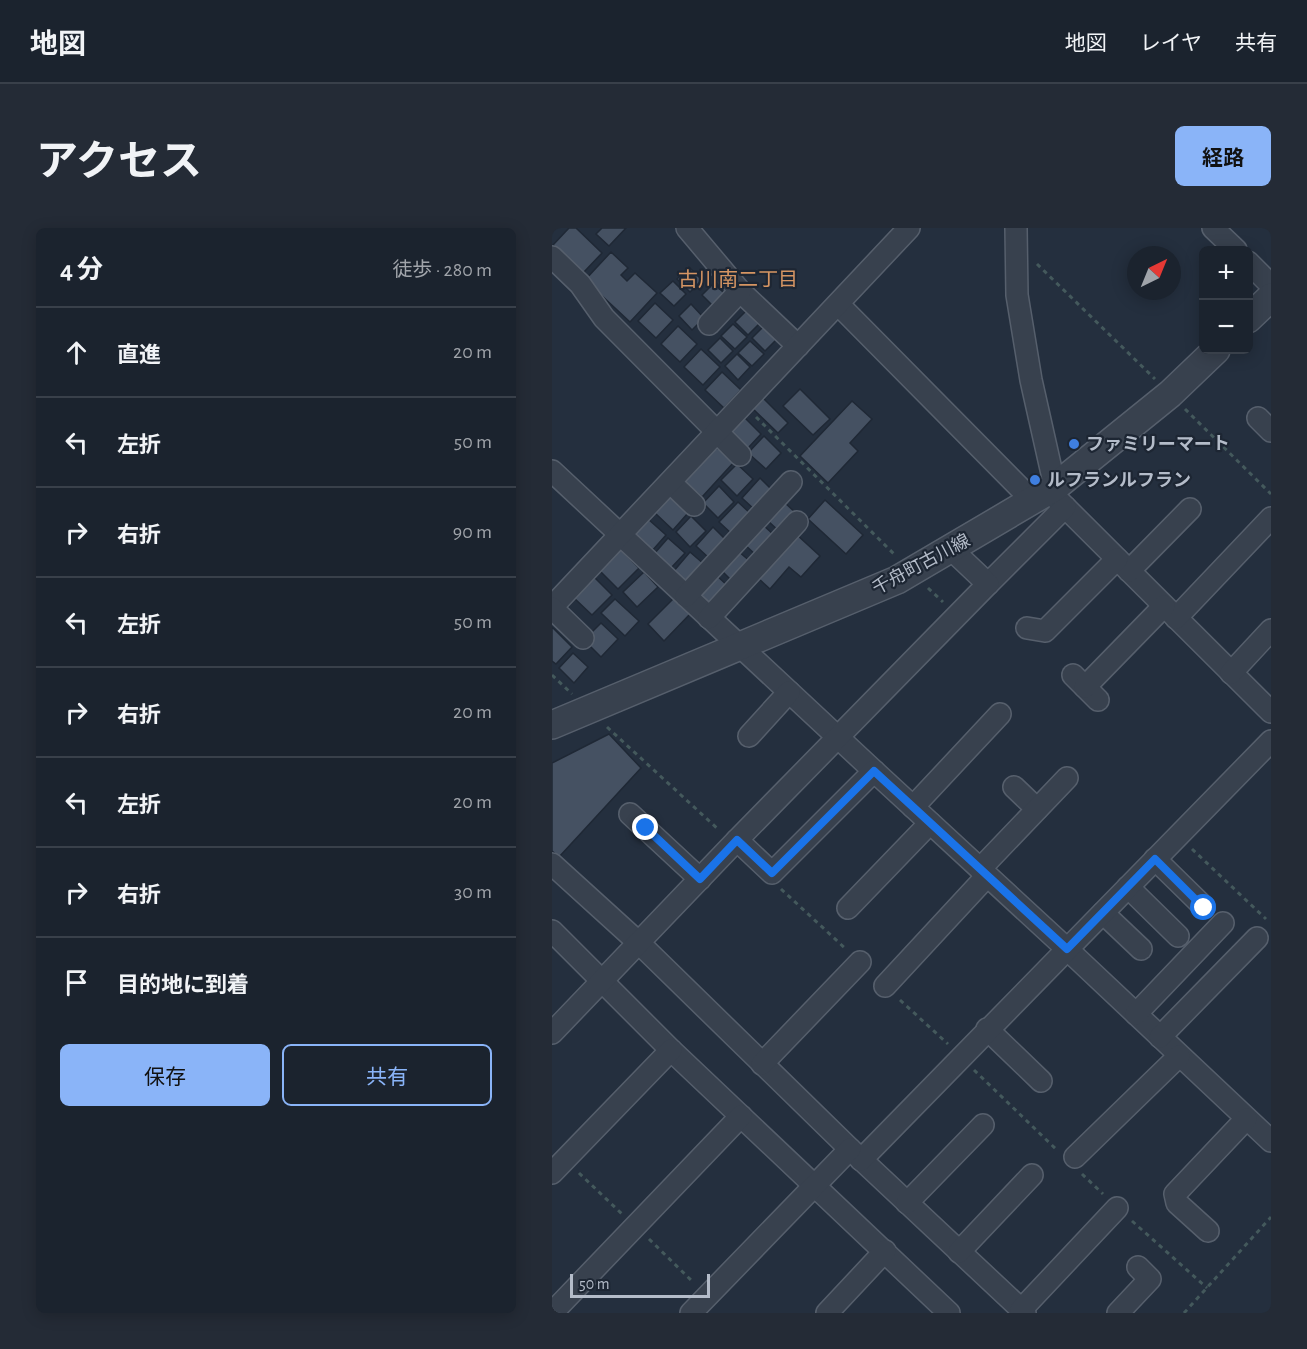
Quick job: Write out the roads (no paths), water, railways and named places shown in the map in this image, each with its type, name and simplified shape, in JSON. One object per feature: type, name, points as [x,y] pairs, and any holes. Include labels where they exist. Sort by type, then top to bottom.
[{"type":"street","points":[[583,638],[552,608],[909,228]]},
{"type":"street","points":[[1214,228],[1232,246]]},
{"type":"street","points":[[691,229],[740,291],[798,346]]},
{"type":"street","points":[[552,1033],[988,584],[1051,497],[1017,295],[1016,236]]},
{"type":"street","points":[[552,257],[580,284],[604,318],[740,454]]},
{"type":"street","points":[[1253,267],[1271,285]]},
{"type":"street","points":[[709,324],[740,291]]},
{"type":"street","points":[[1253,314],[1271,297]]},
{"type":"street","points":[[838,304],[1051,497],[1271,712]]},
{"type":"street","name":"千舟町古川線","points":[[552,725],[897,580],[1051,497],[1170,394],[1212,354]]},
{"type":"street","points":[[552,471],[1271,1141]]},
{"type":"street","points":[[686,596],[791,482]]},
{"type":"street","points":[[671,483],[694,505]]},
{"type":"street","points":[[1027,628],[1045,631],[1190,509]]},
{"type":"street","points":[[1085,687],[1271,518]]},
{"type":"street","points":[[709,618],[797,522]]},
{"type":"street","points":[[951,549],[988,584]]},
{"type":"street","points":[[1231,672],[1271,630]]},
{"type":"street","points":[[749,736],[789,692]]},
{"type":"street","points":[[913,807],[1000,714]]},
{"type":"street","points":[[691,1313],[816,1185],[855,1154],[961,1056],[1271,741]]},
{"type":"street","points":[[735,842],[772,873],[874,771]]},
{"type":"street","points":[[885,986],[1037,809],[1067,778]]},
{"type":"street","points":[[1014,787],[1037,809]]},
{"type":"street","points":[[630,814],[639,836],[700,879]]},
{"type":"street","points":[[848,908],[930,823]]},
{"type":"street","points":[[1155,859],[1204,908]]},
{"type":"street","points":[[552,864],[639,943],[855,1154],[1023,1311],[1117,1208]]},
{"type":"street","points":[[1128,887],[1178,936]]},
{"type":"street","points":[[1103,913],[1142,949]]},
{"type":"street","points":[[1136,1014],[1223,923]]},
{"type":"street","points":[[552,931],[671,1050],[949,1313]]},
{"type":"street","points":[[1160,1037],[1264,931]]},
{"type":"street","points":[[762,1064],[860,962]]},
{"type":"street","points":[[987,1029],[1041,1081]]},
{"type":"street","points":[[552,1173],[671,1050]]},
{"type":"street","points":[[1070,1159],[1092,1127],[1179,1056]]},
{"type":"street","points":[[552,1313],[741,1116]]},
{"type":"street","points":[[1208,1231],[1178,1203],[1175,1194],[1246,1119]]},
{"type":"street","points":[[907,1203],[983,1125]]},
{"type":"street","points":[[959,1252],[1032,1175]]},
{"type":"street","points":[[827,1313],[885,1251]]},
{"type":"street","points":[[1118,1313],[1150,1279],[1138,1267]]},
{"type":"place","name":"ファミリーマート","points":[[1074,444]]},
{"type":"place","name":"ルフランルフラン","points":[[1035,480]]},
{"type":"district","name":"古川南二丁目","points":[[738,279]]}]
